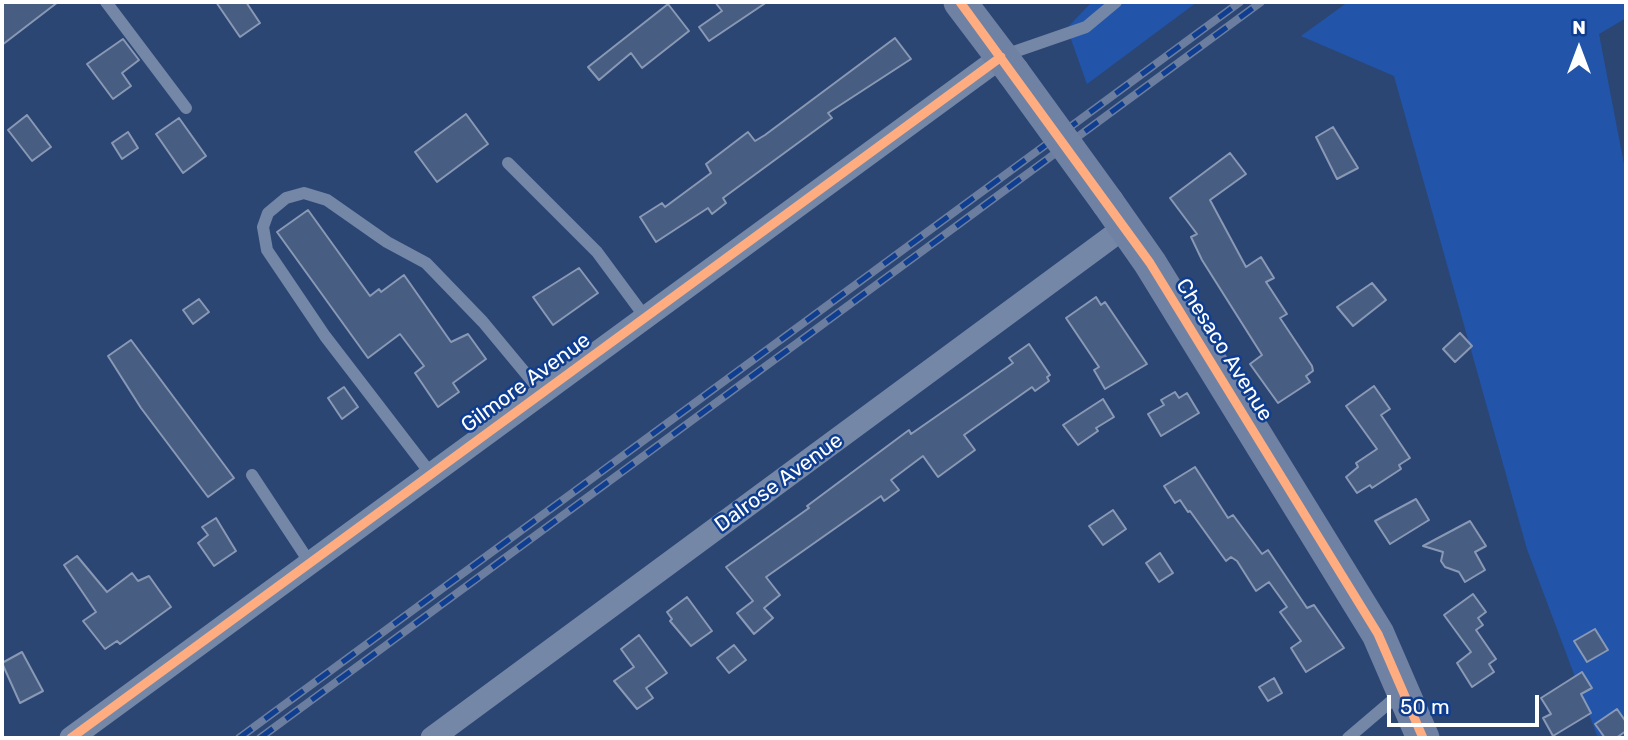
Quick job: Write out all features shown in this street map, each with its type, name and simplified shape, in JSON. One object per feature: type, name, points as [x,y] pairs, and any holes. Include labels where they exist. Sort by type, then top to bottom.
[{"type":"street","name":"Chesaco Avenue","points":[[960,2],[1117,215],[1378,634],[1405,689],[1423,738]]},
{"type":"street","name":"Gilmore Avenue","points":[[71,738],[645,317],[1007,65]]},
{"type":"street","name":"Dalrose Avenue","points":[[432,738],[1117,215]]},
{"type":"lane","points":[[106,2],[186,108]]},
{"type":"lane","points":[[1007,65],[1086,27],[1116,2]]},
{"type":"lane","points":[[508,163],[590,244],[645,317]]},
{"type":"lane","points":[[431,474],[326,336],[267,250],[262,227],[268,213],[286,198],[304,193],[327,200],[387,242],[426,263],[483,322],[542,393]]},
{"type":"lane","points":[[252,475],[310,563]]},
{"type":"lane","points":[[1348,738],[1405,689]]},
{"type":"shaded area","points":[[1092,2],[1197,2],[1087,84],[1067,28]]},
{"type":"shaded area","points":[[1348,2],[1626,2],[1626,18],[1599,34],[1626,175],[1626,738],[1598,738],[1527,549],[1394,76],[1301,36]]},
{"type":"building","points":[[2,2],[58,2],[2,45]]},
{"type":"building","points":[[216,2],[246,2],[260,23],[240,37]]},
{"type":"building","points":[[715,2],[767,2],[709,41],[699,27],[722,11]]},
{"type":"building","points":[[668,4],[689,31],[642,68],[631,53],[599,80],[588,67]]},
{"type":"building","points":[[895,38],[911,59],[828,113],[832,118],[723,198],[726,203],[712,214],[708,208],[656,242],[640,217],[662,203],[665,207],[711,173],[706,164],[748,132],[755,141],[765,135]]},
{"type":"building","points":[[123,39],[139,60],[122,73],[131,86],[113,99],[87,64]]},
{"type":"building","points":[[466,114],[488,144],[437,182],[415,152]]},
{"type":"building","points":[[27,115],[51,147],[32,161],[8,130]]},
{"type":"building","points":[[179,118],[206,156],[183,173],[156,134]]},
{"type":"building","points":[[1333,127],[1358,168],[1337,179],[1316,137]]},
{"type":"building","points":[[128,132],[138,148],[122,159],[112,143]]},
{"type":"building","points":[[1230,153],[1246,174],[1210,200],[1246,267],[1261,257],[1274,278],[1266,282],[1287,314],[1280,318],[1313,371],[1306,376],[1310,382],[1278,403],[1250,364],[1262,355],[1202,260],[1191,237],[1197,234],[1170,198]]},
{"type":"building","points":[[308,210],[370,296],[379,289],[381,292],[404,275],[451,342],[468,334],[486,359],[453,383],[459,392],[438,407],[415,373],[424,366],[400,334],[368,358],[277,232]]},
{"type":"building","points":[[579,268],[598,293],[553,325],[533,297]]},
{"type":"building","points":[[1372,283],[1386,300],[1353,326],[1337,307]]},
{"type":"building","points":[[1096,297],[1101,305],[1105,302],[1147,364],[1105,389],[1094,370],[1099,367],[1066,318]]},
{"type":"building","points":[[199,299],[209,312],[193,324],[183,310]]},
{"type":"building","points":[[1460,333],[1472,346],[1455,362],[1443,349]]},
{"type":"building","points":[[131,340],[234,478],[208,497],[141,408],[108,356]]},
{"type":"building","points":[[1029,344],[1050,375],[1047,377],[1049,381],[1035,391],[1032,387],[964,435],[975,450],[938,477],[923,456],[891,480],[899,490],[884,501],[881,496],[766,577],[780,595],[764,608],[773,618],[754,634],[737,613],[753,601],[726,567],[809,508],[807,506],[909,430],[911,434],[1013,363],[1009,358]]},
{"type":"building","points":[[1374,386],[1390,409],[1381,415],[1410,458],[1399,465],[1401,469],[1372,488],[1370,485],[1357,493],[1346,477],[1358,467],[1356,463],[1377,449],[1346,406]]},
{"type":"building","points":[[344,387],[358,407],[342,419],[328,398]]},
{"type":"building","points":[[1175,392],[1179,398],[1187,393],[1199,413],[1161,436],[1148,414],[1164,405],[1161,400]]},
{"type":"building","points":[[1103,399],[1114,417],[1096,428],[1098,431],[1078,445],[1063,425]]},
{"type":"building","points":[[1195,467],[1228,518],[1233,515],[1262,554],[1268,550],[1307,608],[1314,605],[1344,648],[1306,672],[1291,648],[1301,641],[1280,612],[1287,607],[1269,582],[1256,591],[1237,561],[1231,557],[1226,561],[1190,511],[1188,512],[1180,500],[1175,503],[1164,486]]},
{"type":"building","points":[[1416,499],[1429,520],[1390,544],[1375,521]]},
{"type":"building","points":[[1113,510],[1126,529],[1103,545],[1089,526]]},
{"type":"building","points":[[216,518],[236,551],[214,566],[198,543],[208,535],[202,527]]},
{"type":"building","points":[[1470,521],[1486,546],[1475,552],[1485,570],[1465,582],[1459,572],[1445,567],[1441,561],[1443,552],[1423,546]]},
{"type":"building","points":[[1160,553],[1173,573],[1159,582],[1146,563]]},
{"type":"building","points":[[77,556],[107,592],[132,573],[138,581],[149,576],[171,607],[120,644],[117,641],[105,649],[83,621],[96,612],[64,565]]},
{"type":"building","points":[[1473,594],[1486,612],[1478,618],[1483,625],[1476,630],[1496,659],[1489,664],[1494,672],[1472,687],[1457,663],[1471,652],[1444,615]]},
{"type":"building","points":[[687,597],[712,631],[691,646],[670,621],[672,619],[667,612]]},
{"type":"building","points":[[1595,629],[1608,650],[1587,662],[1574,641]]},
{"type":"building","points":[[639,635],[667,673],[646,688],[653,698],[637,709],[614,681],[634,667],[621,649]]},
{"type":"building","points":[[734,645],[746,660],[729,673],[717,658]]},
{"type":"building","points":[[22,652],[43,691],[20,703],[2,663]]},
{"type":"building","points":[[1582,672],[1592,688],[1581,694],[1591,713],[1553,736],[1543,718],[1551,714],[1541,698]]},
{"type":"building","points":[[1274,678],[1282,693],[1268,701],[1259,687]]},
{"type":"building","points":[[1617,709],[1626,722],[1626,731],[1616,738],[1605,738],[1595,724]]},
{"type":"railway","points":[[239,738],[1240,2]]},
{"type":"railway","points":[[260,738],[1261,2]]},
{"type":"cycle path","points":[[960,2],[1150,263],[1378,634],[1423,738]]},
{"type":"cycle path","points":[[71,738],[1001,57]]}]
